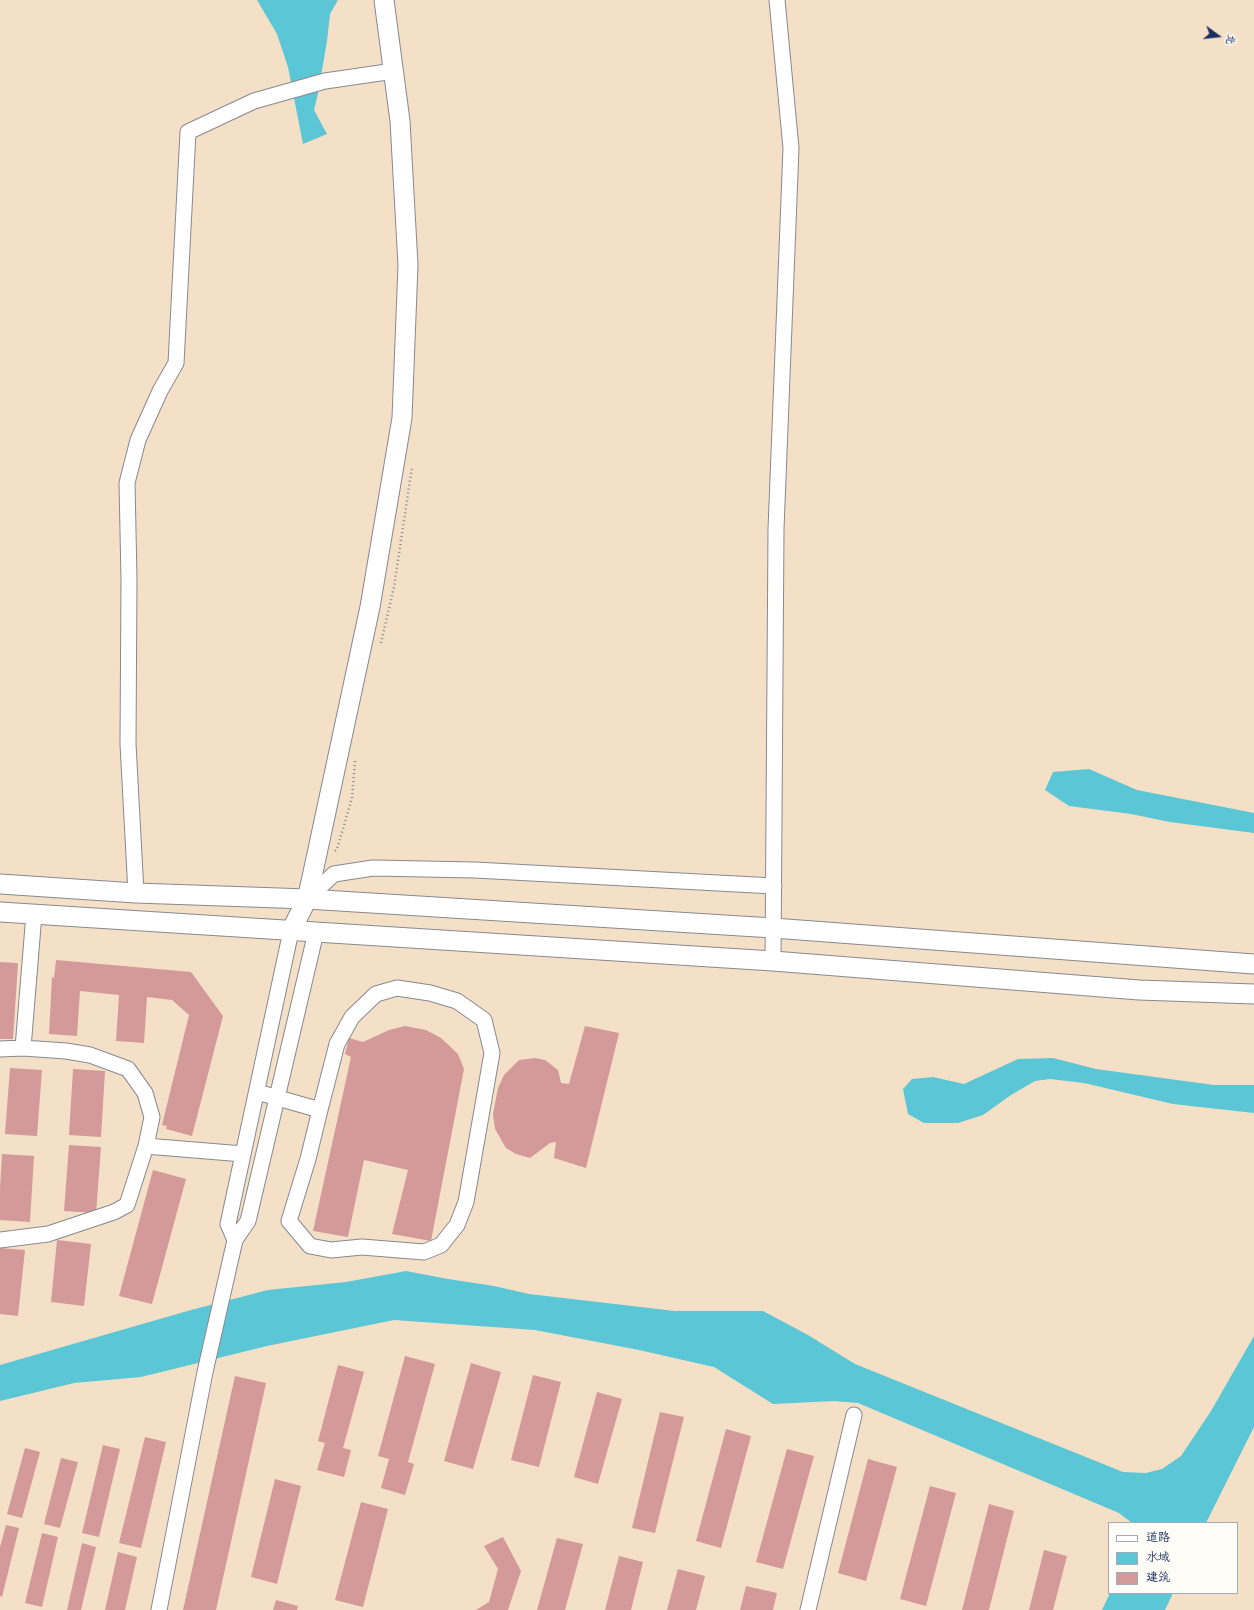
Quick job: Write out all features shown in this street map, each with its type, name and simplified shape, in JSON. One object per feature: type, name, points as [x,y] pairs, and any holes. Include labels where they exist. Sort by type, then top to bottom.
[{"type":"main road","points":[[291,931],[307,899],[370,607],[402,418],[408,265],[400,121],[384,0]]},
{"type":"main road","points":[[0,884],[136,893],[307,899],[773,928],[1254,964]]},
{"type":"main road","points":[[307,899],[316,932]]},
{"type":"main road","points":[[0,912],[773,961],[1139,990],[1254,994]]},
{"type":"street","points":[[773,961],[776,536],[791,148],[777,0]]},
{"type":"street","points":[[136,893],[128,744],[128,483],[138,440],[160,391],[176,363],[188,132],[254,101],[325,81],[394,71]]},
{"type":"street","points":[[307,899],[334,874],[372,868],[475,870],[774,886]]},
{"type":"street","points":[[23,1048],[34,914]]},
{"type":"street","points":[[235,1240],[228,1224],[291,931]]},
{"type":"street","points":[[159,1610],[217,1314],[235,1240],[248,1221],[316,932]]},
{"type":"street","points":[[397,988],[430,993],[457,1001],[484,1020],[492,1053],[466,1202],[458,1225],[441,1245],[424,1252],[362,1247],[331,1250],[310,1246],[289,1221],[308,1159],[320,1110],[337,1044],[352,1017],[376,994],[397,988]]},
{"type":"street","points":[[0,1049],[23,1048],[66,1051],[90,1055],[128,1069],[145,1093],[152,1117],[146,1146],[127,1205],[114,1212],[48,1234],[0,1240]]},
{"type":"street","points":[[257,1092],[320,1110]]},
{"type":"street","points":[[146,1146],[243,1154]]},
{"type":"street","points":[[808,1610],[854,1415]]},
{"type":"water","points":[[257,0],[338,0],[330,14],[327,41],[314,110],[327,134],[303,144],[288,67],[277,34]]},
{"type":"water","points":[[1089,769],[1137,790],[1254,813],[1254,833],[1170,822],[1131,814],[1069,806],[1045,790],[1053,772]]},
{"type":"water","points":[[1053,1058],[1096,1069],[1214,1085],[1254,1085],[1254,1113],[1173,1104],[1084,1083],[1050,1079],[1035,1081],[1011,1095],[983,1115],[958,1123],[924,1123],[908,1114],[903,1089],[912,1079],[933,1077],[964,1084],[1018,1059]]},
{"type":"water","points":[[406,1271],[494,1286],[529,1294],[675,1311],[763,1311],[808,1335],[855,1364],[1123,1472],[1146,1473],[1162,1469],[1181,1456],[1211,1411],[1254,1336],[1254,1427],[1206,1522],[1131,1522],[1119,1513],[858,1403],[834,1401],[773,1404],[714,1367],[639,1350],[535,1330],[394,1320],[267,1346],[141,1377],[74,1383],[0,1401],[0,1365],[191,1310],[268,1290],[346,1282]]},
{"type":"water","points":[[1110,1594],[1173,1594],[1165,1610],[1102,1610]]},
{"type":"building","points":[[56,960],[191,972],[223,1016],[192,1136],[166,1129],[167,1126],[162,1125],[189,1015],[172,1000],[147,997],[144,1043],[116,1041],[119,995],[80,991],[77,1036],[49,1034],[52,977],[54,978]]},
{"type":"building","points":[[0,962],[18,964],[13,1039],[0,1039]]},
{"type":"building","points":[[405,1026],[426,1030],[441,1038],[458,1054],[464,1069],[431,1241],[392,1234],[408,1170],[364,1160],[348,1237],[313,1231],[351,1057],[345,1054],[349,1038],[363,1042],[389,1030]]},
{"type":"building","points":[[585,1026],[619,1033],[586,1168],[554,1158],[556,1142],[550,1143],[530,1158],[516,1154],[506,1148],[495,1129],[493,1114],[498,1088],[504,1075],[519,1060],[535,1058],[545,1060],[558,1070],[561,1083],[569,1084]]},
{"type":"building","points":[[10,1068],[42,1070],[37,1136],[5,1134]]},
{"type":"building","points":[[73,1069],[105,1071],[101,1137],[69,1135]]},
{"type":"building","points":[[69,1145],[101,1147],[96,1213],[64,1211]]},
{"type":"building","points":[[2,1154],[34,1156],[30,1222],[0,1220]]},
{"type":"building","points":[[153,1170],[186,1179],[152,1304],[119,1296]]},
{"type":"building","points":[[57,1240],[91,1244],[84,1306],[51,1302]]},
{"type":"building","points":[[0,1248],[25,1250],[18,1316],[0,1314]]},
{"type":"building","points":[[405,1356],[435,1364],[408,1462],[414,1464],[405,1495],[381,1488],[389,1459],[378,1456]]},
{"type":"building","points":[[471,1363],[501,1372],[473,1469],[444,1461]]},
{"type":"building","points":[[338,1365],[364,1372],[343,1448],[351,1450],[344,1477],[317,1470],[325,1443],[318,1441]]},
{"type":"building","points":[[533,1375],[561,1382],[539,1467],[511,1460]]},
{"type":"building","points":[[235,1376],[266,1383],[216,1610],[183,1610]]},
{"type":"building","points":[[597,1392],[622,1399],[598,1484],[574,1477]]},
{"type":"building","points":[[660,1412],[684,1417],[655,1533],[632,1528]]},
{"type":"building","points":[[726,1429],[751,1436],[721,1548],[696,1541]]},
{"type":"building","points":[[145,1437],[166,1442],[141,1548],[119,1543]]},
{"type":"building","points":[[103,1445],[120,1449],[99,1537],[82,1533]]},
{"type":"building","points":[[25,1448],[40,1452],[22,1518],[7,1514]]},
{"type":"building","points":[[787,1449],[814,1456],[783,1569],[756,1562]]},
{"type":"building","points":[[61,1458],[78,1462],[60,1528],[44,1524]]},
{"type":"building","points":[[868,1459],[897,1467],[866,1581],[838,1573]]},
{"type":"building","points":[[275,1479],[301,1486],[277,1584],[251,1577]]},
{"type":"building","points":[[930,1486],[956,1493],[926,1606],[900,1599]]},
{"type":"building","points":[[361,1502],[388,1509],[363,1607],[335,1600]]},
{"type":"building","points":[[989,1504],[1014,1511],[989,1610],[962,1610]]},
{"type":"building","points":[[6,1525],[19,1528],[2,1597],[0,1596],[0,1547]]},
{"type":"building","points":[[42,1533],[58,1537],[42,1607],[25,1603]]},
{"type":"building","points":[[503,1537],[521,1571],[508,1610],[476,1610],[489,1602],[498,1569],[484,1546]]},
{"type":"building","points":[[557,1538],[583,1544],[565,1610],[537,1610]]},
{"type":"building","points":[[82,1543],[96,1547],[81,1610],[67,1610]]},
{"type":"building","points":[[1044,1550],[1067,1556],[1053,1610],[1029,1610]]},
{"type":"building","points":[[118,1552],[137,1557],[125,1610],[105,1610]]},
{"type":"building","points":[[619,1556],[643,1562],[631,1610],[605,1610]]},
{"type":"building","points":[[678,1569],[705,1576],[696,1610],[667,1610]]},
{"type":"building","points":[[746,1586],[777,1593],[773,1610],[740,1610]]},
{"type":"building","points":[[276,1600],[298,1606],[297,1610],[273,1610]]}]
